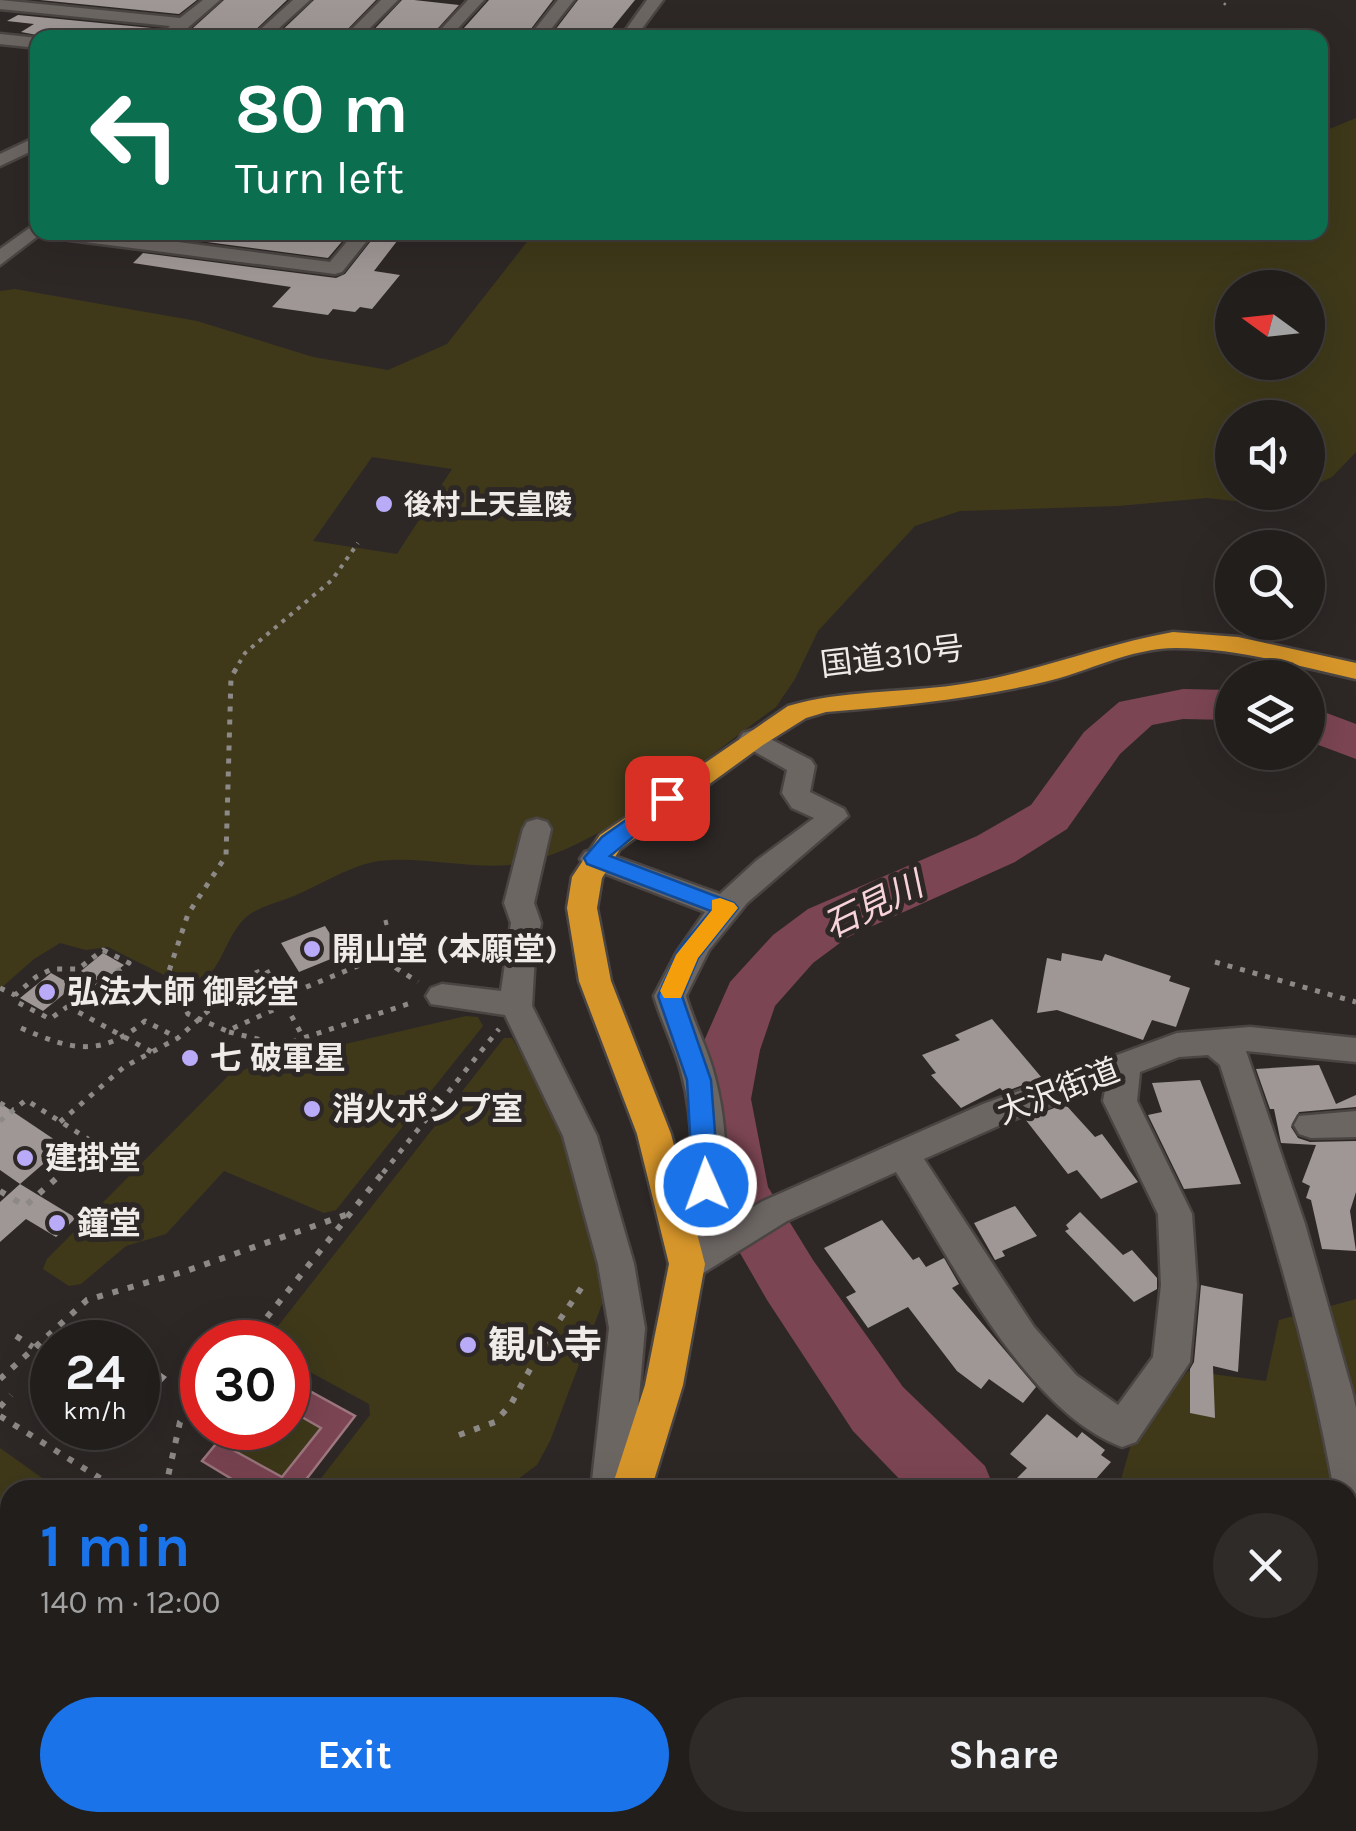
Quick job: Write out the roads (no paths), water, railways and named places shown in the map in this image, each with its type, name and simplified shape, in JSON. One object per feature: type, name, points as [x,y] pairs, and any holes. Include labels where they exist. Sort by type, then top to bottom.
[{"type":"highway","name":"国道310号","points":[[595,858],[667,798],[753,740],[797,712],[824,704],[957,694],[1045,674],[1146,643],[1174,640],[1238,645],[1356,671]]},
{"type":"highway","points":[[595,858],[582,908],[595,982],[654,1134],[687,1264],[664,1385],[634,1480]]},
{"type":"street","points":[[175,30],[212,0]]},
{"type":"street","points":[[267,30],[302,0]]},
{"type":"street","points":[[358,30],[390,0]]},
{"type":"street","points":[[448,30],[476,0]]},
{"type":"street","points":[[541,30],[566,0]]},
{"type":"street","points":[[633,30],[655,0]]},
{"type":"street","points":[[0,4],[183,23]]},
{"type":"street","points":[[0,39],[30,42]]},
{"type":"street","points":[[0,160],[30,144]]},
{"type":"street","points":[[0,259],[30,238]]},
{"type":"street","points":[[148,240],[230,256],[335,268],[359,240]]},
{"type":"street","points":[[230,256],[245,240]]},
{"type":"street","points":[[687,1264],[700,1244],[705,1226],[706,1164],[699,1080],[670,996],[688,955],[726,908],[766,868],[834,816],[802,801],[796,794],[800,766],[753,740]]},
{"type":"street","points":[[537,829],[519,903],[526,924],[517,946],[520,964],[516,1006],[580,1136],[614,1257],[627,1328],[612,1480]]},
{"type":"street","points":[[595,858],[726,908]]},
{"type":"street","points":[[442,996],[516,1006]]},
{"type":"street","name":"大沢街道","points":[[687,1264],[776,1211],[903,1154],[995,1113],[1176,1045],[1250,1039],[1356,1050]]},
{"type":"street","points":[[1212,1040],[1234,1059],[1296,1246],[1352,1480]]},
{"type":"street","points":[[903,1154],[1020,1338],[1063,1387],[1122,1430],[1171,1362],[1179,1285],[1176,1214],[1120,1101],[1125,1066]]},
{"type":"street","points":[[1311,1124],[1356,1124]]},
{"type":"waterway","name":"石見川","points":[[949,1480],[878,1409],[790,1280],[737,1192],[721,1099],[730,1050],[750,997],[793,949],[828,923],[996,849],[1049,817],[1102,743],[1136,713],[1183,704],[1215,705]]},
{"type":"waterway","name":"石見川","points":[[1325,729],[1356,743]]},
{"type":"place","name":"後村上天皇陵","points":[[384,504]]},
{"type":"place","name":"開山堂 (本願堂)","points":[[312,949]]},
{"type":"place","name":"弘法大師 御影堂","points":[[47,992]]},
{"type":"place","name":"七 破軍星","points":[[190,1058]]},
{"type":"place","name":"消火ポンプ室","points":[[312,1109]]},
{"type":"place","name":"建掛堂","points":[[25,1158]]},
{"type":"place","name":"鐘堂","points":[[57,1223]]},
{"type":"place","name":"観心寺","points":[[468,1345]]}]
